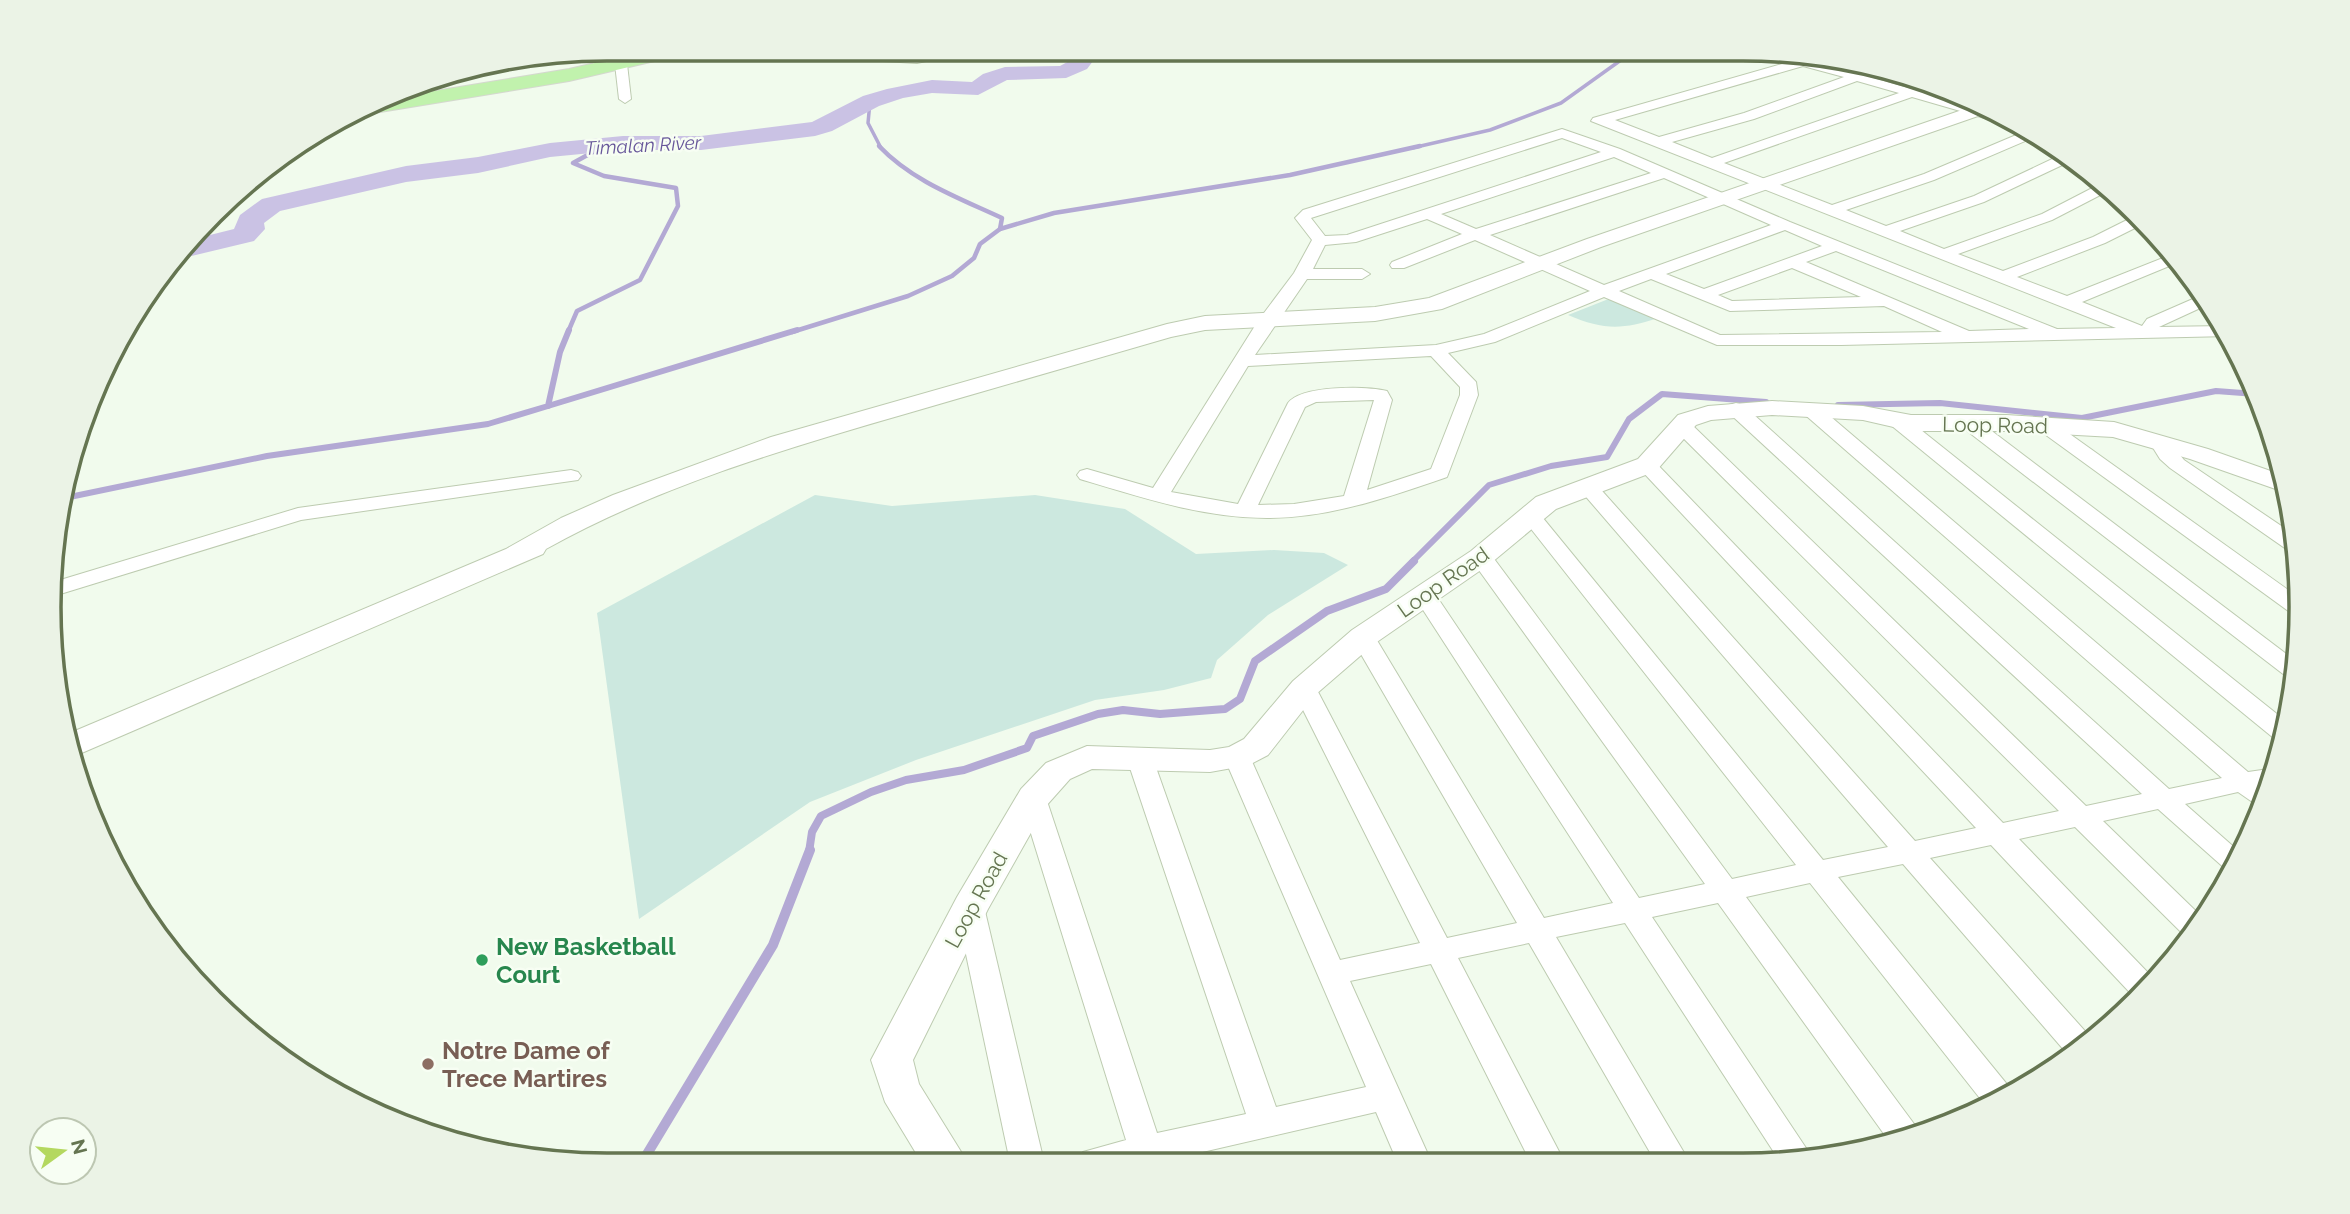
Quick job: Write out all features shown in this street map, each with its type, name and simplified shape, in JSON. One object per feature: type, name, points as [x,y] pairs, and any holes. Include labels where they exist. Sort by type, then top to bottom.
[{"type":"main road","points":[[399,103],[633,61]]},
{"type":"street","points":[[621,64],[625,99]]},
{"type":"street","points":[[1615,152],[1339,242],[1320,240],[1303,218],[1308,212],[1590,123],[1796,64]]},
{"type":"street","points":[[1818,67],[1909,94],[1944,100]]},
{"type":"street","points":[[1658,142],[1749,116],[1854,78]]},
{"type":"street","points":[[1711,163],[1909,94]]},
{"type":"street","points":[[79,743],[517,554],[656,506],[672,497],[697,474],[780,442],[1167,331],[1205,323],[1375,314],[1434,304],[1594,243],[1768,185],[1960,107]]},
{"type":"street","points":[[1590,123],[1658,142],[2145,333]]},
{"type":"street","points":[[1555,134],[1572,136],[1615,152],[1722,199],[2055,334]]},
{"type":"street","points":[[1832,210],[1929,177],[2022,137]]},
{"type":"street","points":[[1886,231],[1979,199],[2058,162]]},
{"type":"street","points":[[1398,265],[1474,235],[1665,173]]},
{"type":"street","points":[[1944,254],[2048,217],[2096,191]]},
{"type":"street","points":[[1426,213],[1717,340],[2214,331]]},
{"type":"street","points":[[2003,277],[2099,240],[2132,224]]},
{"type":"street","points":[[1242,362],[1436,350],[1489,338],[1603,291],[1785,225]]},
{"type":"street","points":[[1158,496],[1267,321],[1302,274],[1320,240]]},
{"type":"street","points":[[1703,295],[1838,245]]},
{"type":"street","points":[[2068,302],[2166,262]]},
{"type":"street","points":[[1794,263],[1968,337]]},
{"type":"street","points":[[1651,273],[1721,303],[1744,306],[1886,302]]},
{"type":"street","points":[[1302,274],[1362,274]]},
{"type":"street","points":[[2145,333],[2153,323],[2196,303]]},
{"type":"street","points":[[1087,475],[1158,496],[1245,511],[1305,508],[1353,501],[1440,473],[1469,395],[1469,386],[1436,350]]},
{"type":"street","points":[[1245,511],[1297,403],[1313,397],[1372,394],[1380,396],[1382,400],[1353,501]]},
{"type":"street","points":[[1736,409],[2227,857]]},
{"type":"street","name":"Loop Road","points":[[940,1153],[900,1089],[892,1060],[970,907],[1033,798],[1058,771],[1087,757],[1210,761],[1237,757],[1256,747],[1304,688],[1363,637],[1481,556],[1546,503],[1647,465],[1687,420],[1701,414],[1736,409],[1810,409],[1863,413],[1899,422],[2115,430],[2273,481]]},
{"type":"street","points":[[1810,409],[2256,793]]},
{"type":"street","points":[[1899,422],[2275,726]]},
{"type":"street","points":[[1969,423],[2286,665]]},
{"type":"street","points":[[1682,426],[2189,922]]},
{"type":"street","points":[[2046,426],[2289,601]]},
{"type":"street","points":[[2160,443],[2171,459],[2284,537]]},
{"type":"street","points":[[1647,465],[2139,982]]},
{"type":"street","points":[[62,587],[298,514],[571,476]]},
{"type":"street","points":[[1588,487],[2075,1040]]},
{"type":"street","points":[[1531,516],[1994,1091]]},
{"type":"street","points":[[1481,556],[1900,1129]]},
{"type":"street","points":[[1426,596],[1791,1151]]},
{"type":"street","points":[[1363,637],[1668,1153]]},
{"type":"street","points":[[1304,688],[1543,1153]]},
{"type":"street","points":[[1237,757],[1411,1153]]},
{"type":"street","points":[[1140,759],[1265,1123]]},
{"type":"street","points":[[1332,972],[2261,778]]},
{"type":"street","points":[[1033,798],[1146,1151]]},
{"type":"street","points":[[970,907],[1025,1153]]},
{"type":"street","points":[[1137,1153],[1386,1096]]},
{"type":"shaded area","points":[[1611,298],[1658,318],[1634,325],[1613,327],[1568,315]]},
{"type":"shaded area","points":[[815,495],[892,506],[1035,495],[1125,509],[1196,554],[1274,550],[1324,553],[1348,565],[1268,615],[1217,660],[1211,678],[1164,690],[1095,700],[916,760],[810,802],[639,919],[597,613]]},
{"type":"waterway","name":"Timalan River","points":[[198,246],[244,235],[251,229],[250,221],[271,205],[406,174],[478,165],[550,150],[623,143],[701,143],[815,129],[832,123],[871,101],[917,88],[978,88],[991,78],[1005,74],[1052,74],[1066,71],[1082,61]]},
{"type":"waterway","points":[[1412,148],[1490,130],[1561,103],[1620,61]]},
{"type":"waterway","points":[[870,102],[868,123],[881,148]]},
{"type":"waterway","name":"Timalan River","points":[[614,147],[631,143]]},
{"type":"waterway","points":[[1000,229],[1054,213],[1290,175],[1420,146]]},
{"type":"waterway","points":[[568,332],[577,311],[640,280],[678,206],[676,188],[604,176],[573,163],[593,152],[614,147]]},
{"type":"waterway","name":"Timalan River","points":[[607,148],[614,147]]},
{"type":"waterway","points":[[881,148],[921,179],[1002,218],[1000,229]]},
{"type":"waterway","points":[[792,332],[908,296],[952,276],[974,258],[980,244],[1000,229]]},
{"type":"waterway","points":[[548,406],[560,352],[569,330]]},
{"type":"waterway","points":[[548,406],[797,330]]},
{"type":"waterway","points":[[1838,405],[1940,403],[2082,418],[2216,391],[2245,393]]},
{"type":"waterway","points":[[1412,562],[1489,485],[1551,466],[1607,457],[1629,419],[1662,394],[1766,402]]},
{"type":"waterway","points":[[73,496],[267,456],[488,424],[548,406]]},
{"type":"waterway","points":[[809,852],[812,832],[821,816],[871,792],[906,780],[964,770],[1027,748],[1033,736],[1098,714],[1123,710],[1160,714],[1225,709],[1240,699],[1255,661],[1327,611],[1386,589],[1414,561]]},
{"type":"waterway","points":[[648,1153],[773,945],[810,850]]},
{"type":"place","name":"New Basketball Court","points":[[482,960]]},
{"type":"place","name":"Notre Dame of Trece Martires","points":[[428,1064]]}]
